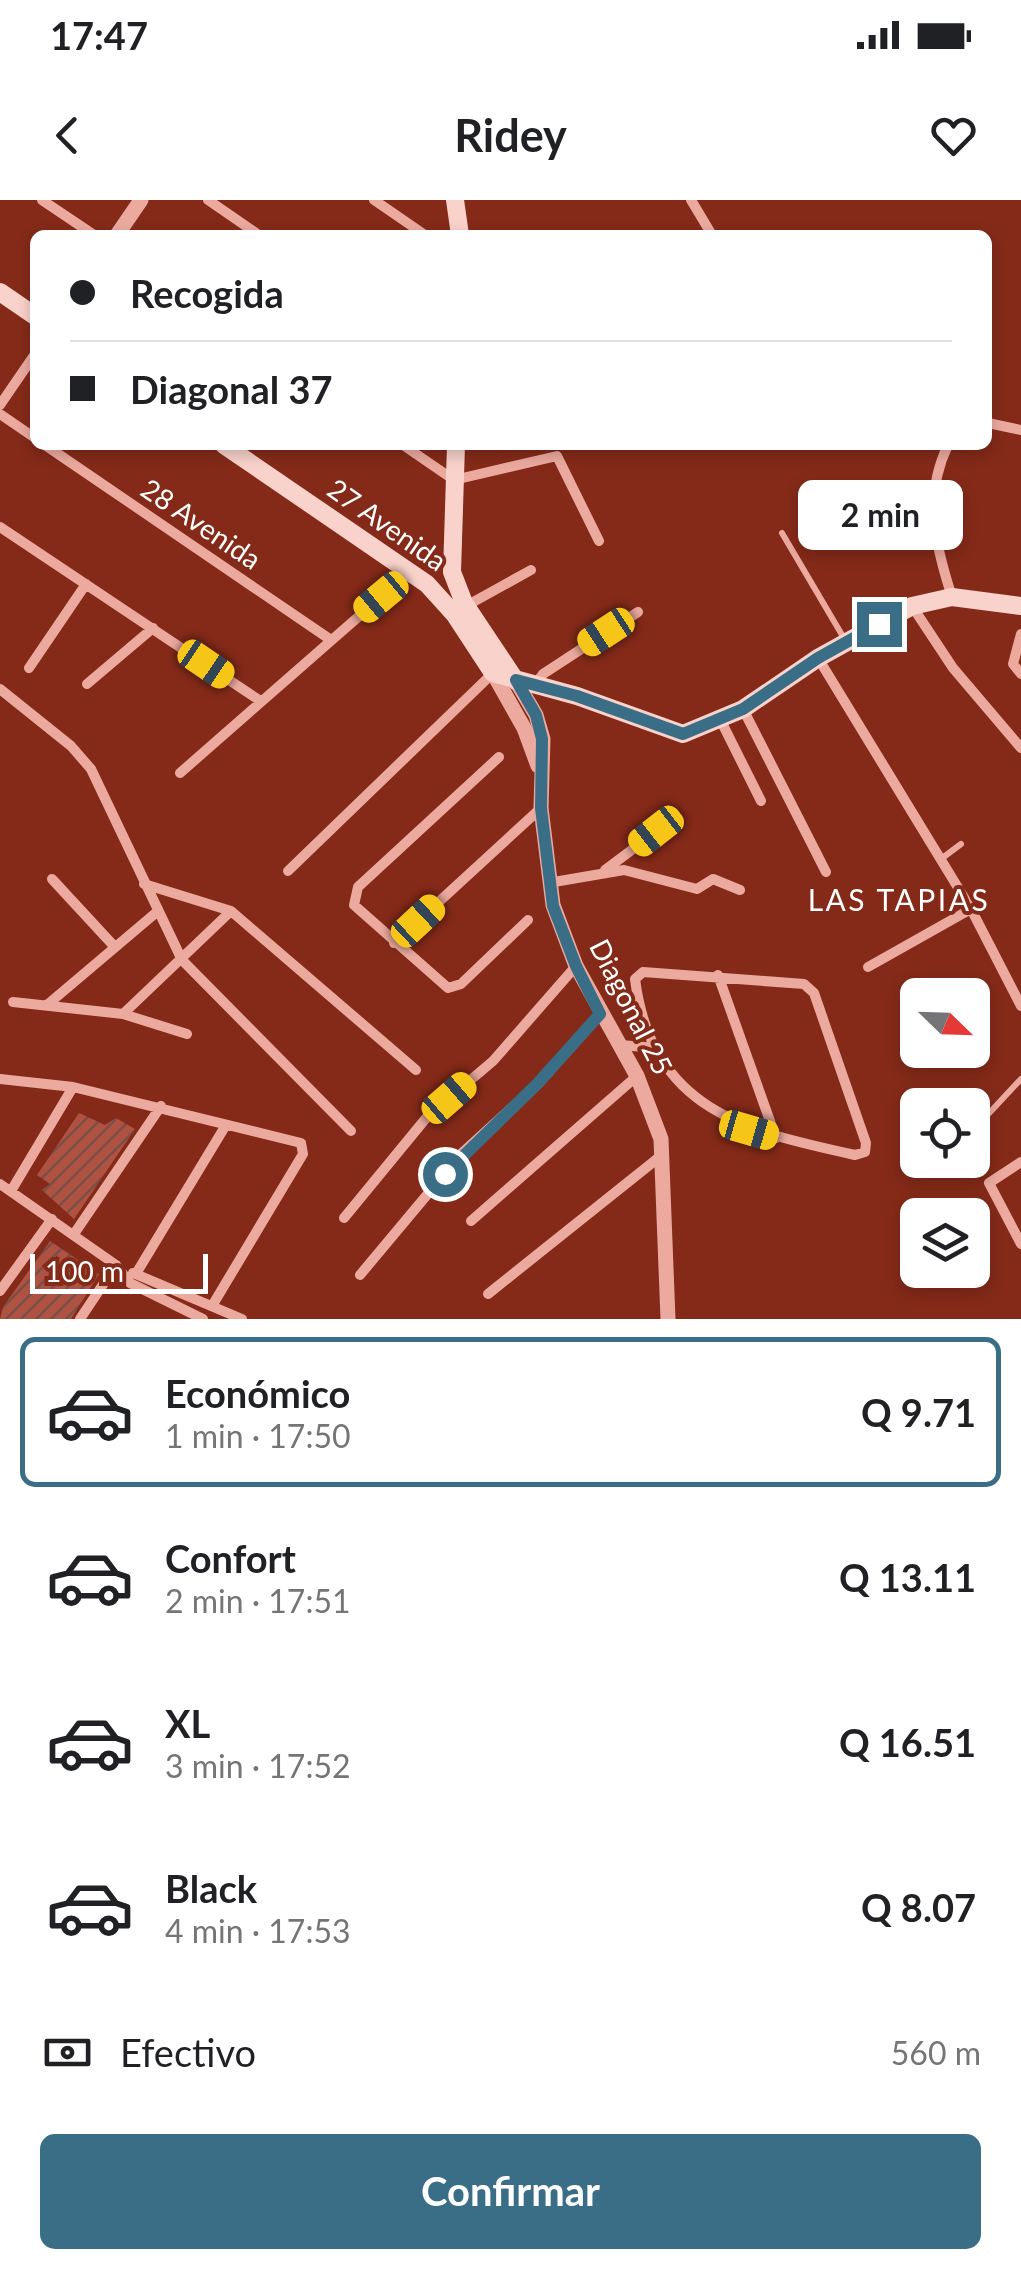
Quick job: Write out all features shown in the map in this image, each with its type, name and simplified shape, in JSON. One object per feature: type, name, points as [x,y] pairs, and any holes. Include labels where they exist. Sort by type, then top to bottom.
[{"type":"main road","points":[[455,200],[459,230]]},
{"type":"main road","points":[[0,292],[30,313]]},
{"type":"main road","name":"27 Avenida","points":[[231,450],[436,593],[473,639],[493,673]]},
{"type":"main road","name":"Diagonal 25","points":[[456,450],[455,582],[466,606],[516,680]]},
{"type":"main road","points":[[436,593],[455,582]]},
{"type":"main road","points":[[493,673],[606,706],[678,734],[721,721],[743,709],[818,658],[912,606],[952,596],[1021,606]]},
{"type":"street","points":[[42,200],[87,230]]},
{"type":"street","points":[[120,230],[141,200]]},
{"type":"street","points":[[208,200],[252,230]]},
{"type":"street","points":[[374,200],[418,230]]},
{"type":"street","points":[[691,200],[709,230]]},
{"type":"street","points":[[0,405],[30,361]]},
{"type":"street","points":[[0,414],[30,435]]},
{"type":"street","points":[[992,424],[1021,430]]},
{"type":"street","name":"28 Avenida","points":[[52,450],[331,640]]},
{"type":"street","points":[[410,450],[454,480],[557,456],[599,540]]},
{"type":"street","points":[[946,450],[934,484],[931,508],[952,596]]},
{"type":"street","points":[[0,527],[259,700]]},
{"type":"street","points":[[180,772],[381,597],[405,568]]},
{"type":"street","points":[[466,606],[531,570]]},
{"type":"street","points":[[29,668],[86,584]]},
{"type":"street","points":[[912,606],[953,668],[1021,748]]},
{"type":"street","points":[[535,685],[543,674],[638,612]]},
{"type":"street","points":[[87,684],[153,628]]},
{"type":"street","points":[[1021,634],[1013,664],[1021,674]]},
{"type":"street","points":[[818,658],[971,909],[1021,1006]]},
{"type":"street","points":[[288,871],[493,673]]},
{"type":"street","name":"Diagonal 25","points":[[493,673],[524,728],[542,780]]},
{"type":"street","name":"Diagonal 25","points":[[516,680],[540,726],[544,752],[541,808],[548,884],[576,966],[655,1116],[662,1155],[668,1319]]},
{"type":"street","points":[[0,689],[71,746],[91,769],[182,960],[351,1131]]},
{"type":"street","points":[[743,709],[826,872]]},
{"type":"street","points":[[721,721],[762,800]]},
{"type":"street","points":[[499,756],[356,891],[356,909],[441,986],[453,988],[528,920]]},
{"type":"street","points":[[394,943],[541,808]]},
{"type":"street","points":[[603,872],[656,831]]},
{"type":"street","points":[[548,884],[603,872],[643,874],[697,888],[714,879],[740,890]]},
{"type":"street","points":[[52,879],[113,946]]},
{"type":"street","points":[[144,884],[231,911],[416,1070]]},
{"type":"street","points":[[868,967],[971,909]]},
{"type":"street","points":[[47,1005],[158,911]]},
{"type":"street","points":[[123,1014],[231,911]]},
{"type":"street","points":[[344,1218],[427,1117],[493,1061],[576,966]]},
{"type":"street","points":[[644,972],[718,976],[791,980],[814,993],[866,1143],[865,1152],[855,1156],[749,1130],[678,1084],[656,1048],[635,979],[644,972]]},
{"type":"street","points":[[718,976],[776,1138]]},
{"type":"street","points":[[12,1002],[123,1014],[187,1034]]},
{"type":"street","points":[[360,1276],[462,1153],[538,1083],[600,1014]]},
{"type":"street","points":[[620,1045],[656,1048]]},
{"type":"street","points":[[472,1221],[637,1076]]},
{"type":"street","points":[[0,1079],[74,1087],[301,1143],[304,1148],[279,1200],[212,1306]]},
{"type":"street","points":[[11,1191],[74,1087]]},
{"type":"street","points":[[74,1234],[161,1106]]},
{"type":"street","points":[[203,1319],[178,1314],[130,1284],[132,1273],[226,1125]]},
{"type":"street","points":[[488,1294],[662,1155]]},
{"type":"street","points":[[1021,1162],[989,1182],[1021,1244]]},
{"type":"street","points":[[0,1184],[116,1265],[242,1319]]},
{"type":"street","points":[[0,1291],[52,1219]]},
{"type":"street","points":[[80,1319],[116,1265]]},
{"type":"lane","points":[[782,533],[846,642]]},
{"type":"lane","points":[[940,860],[961,844]]},
{"type":"lane","points":[[990,1113],[1021,1079]]},
{"type":"building","points":[[79,1113],[105,1125],[116,1118],[135,1129],[74,1219],[42,1190],[50,1184],[37,1175]]},
{"type":"building","points":[[50,1241],[99,1274],[71,1319],[0,1319],[3,1307]]},
{"type":"district","name":"LAS TAPIAS","points":[[899,901]]},
{"type":"route","points":[[445,1174],[462,1153],[538,1083],[600,1014],[553,906],[541,808],[544,752],[540,726],[516,680],[577,696],[669,732],[688,734],[743,709],[818,658],[879,624]]}]
